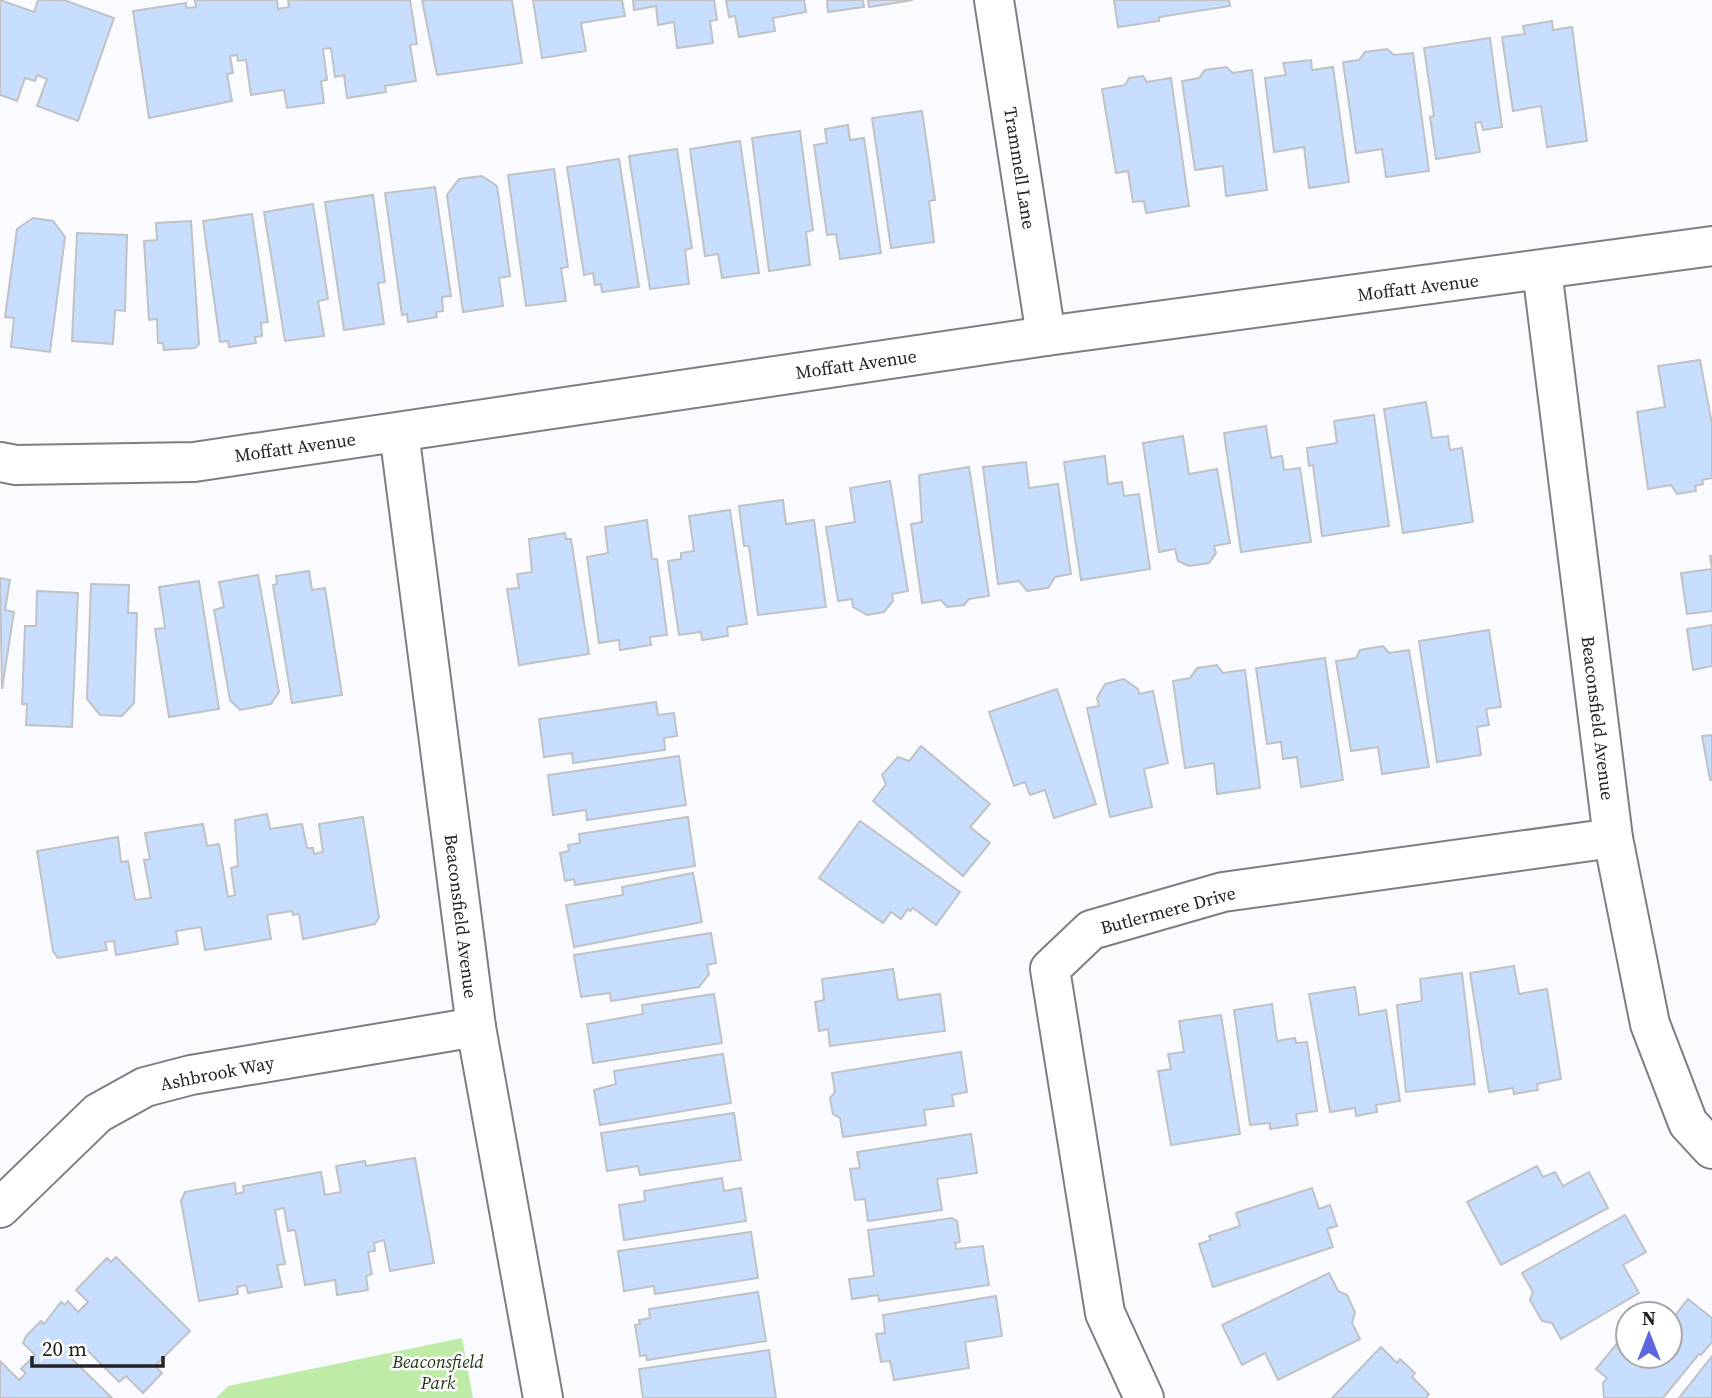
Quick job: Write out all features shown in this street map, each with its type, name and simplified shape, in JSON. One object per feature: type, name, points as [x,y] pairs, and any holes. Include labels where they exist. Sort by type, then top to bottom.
[{"type":"street","name":"Trammell Lane","points":[[994,0],[1046,335]]},
{"type":"street","name":"Moffatt Avenue","points":[[0,462],[16,465],[194,462],[1046,335],[1712,246]]},
{"type":"street","name":"Beaconsfield Avenue","points":[[1542,270],[1613,838],[1650,1024],[1688,1123],[1712,1149]]},
{"type":"street","name":"Beaconsfield Avenue","points":[[399,432],[476,1027],[543,1398]]},
{"type":"street","name":"Butlermere Drive","points":[[1144,1398],[1105,1313],[1050,969],[1091,930],[1223,892],[1613,838]]},
{"type":"street","name":"Ashbrook Way","points":[[0,1208],[98,1113],[145,1087],[191,1075],[476,1027]]},
{"type":"green space","name":"Beaconsfield Park","points":[[462,1338],[473,1398],[216,1398],[228,1386]]},
{"type":"building","points":[[0,0],[34,12],[38,0],[64,0],[114,18],[78,121],[37,106],[47,79],[37,75],[35,81],[25,78],[17,101],[0,95]]},
{"type":"building","points":[[195,0],[277,0],[278,9],[289,7],[288,0],[410,0],[417,44],[410,45],[416,81],[385,86],[386,92],[347,98],[344,75],[335,77],[331,48],[323,49],[327,80],[321,81],[324,103],[287,108],[284,90],[251,95],[246,60],[238,61],[237,55],[230,56],[233,73],[227,74],[232,101],[149,118],[133,11],[186,3],[186,8],[196,7]]},
{"type":"building","points":[[422,0],[512,0],[522,63],[437,75]]},
{"type":"building","points":[[533,0],[622,0],[625,16],[581,23],[586,51],[542,58]]},
{"type":"building","points":[[633,0],[714,0],[717,20],[710,21],[713,43],[677,48],[674,22],[658,25],[656,6],[634,10]]},
{"type":"building","points":[[726,0],[804,0],[806,12],[773,18],[775,31],[739,37],[735,16],[729,17]]},
{"type":"building","points":[[827,0],[863,0],[864,7],[828,12]]},
{"type":"building","points":[[868,0],[913,0],[869,7]]},
{"type":"building","points":[[1114,0],[1229,0],[1230,6],[1159,17],[1159,21],[1118,27]]},
{"type":"building","points":[[1552,21],[1553,30],[1572,27],[1587,141],[1547,147],[1541,106],[1513,111],[1502,37],[1525,34],[1523,26]]},
{"type":"building","points":[[1490,38],[1502,127],[1483,130],[1481,122],[1475,123],[1480,152],[1436,159],[1430,117],[1434,116],[1424,48]]},
{"type":"building","points":[[1387,49],[1394,55],[1413,53],[1429,171],[1386,177],[1382,149],[1356,153],[1343,62],[1359,60],[1365,52]]},
{"type":"building","points":[[1311,60],[1312,70],[1333,67],[1349,182],[1309,188],[1304,147],[1274,152],[1265,78],[1286,75],[1283,63]]},
{"type":"building","points":[[1226,67],[1233,73],[1252,70],[1267,190],[1226,196],[1223,166],[1195,170],[1182,81],[1199,78],[1205,70]]},
{"type":"building","points":[[1143,76],[1147,82],[1171,78],[1189,206],[1146,213],[1144,201],[1133,202],[1128,171],[1116,173],[1102,89],[1125,85],[1129,78]]},
{"type":"building","points":[[922,111],[935,200],[929,201],[934,242],[891,248],[872,118]]},
{"type":"building","points":[[848,125],[850,140],[864,138],[881,253],[840,259],[836,234],[827,235],[814,145],[827,143],[825,129]]},
{"type":"building","points":[[800,131],[813,230],[806,232],[810,265],[769,271],[752,138]]},
{"type":"building","points":[[740,141],[759,273],[722,278],[718,254],[705,256],[690,149]]},
{"type":"building","points":[[677,149],[692,248],[685,250],[689,284],[650,289],[629,156]]},
{"type":"building","points":[[619,159],[639,287],[602,292],[601,284],[595,285],[593,273],[584,275],[567,167]]},
{"type":"building","points":[[554,169],[568,267],[561,268],[566,301],[526,306],[508,175]]},
{"type":"building","points":[[482,176],[497,186],[510,276],[499,278],[503,306],[463,312],[447,195],[459,179]]},
{"type":"building","points":[[435,187],[451,296],[442,297],[443,311],[436,312],[437,317],[408,322],[407,314],[402,315],[385,193]]},
{"type":"building","points":[[373,195],[385,282],[378,283],[384,324],[344,330],[325,202]]},
{"type":"building","points":[[313,204],[328,299],[318,301],[324,336],[285,341],[264,212]]},
{"type":"building","points":[[252,214],[268,322],[261,323],[262,336],[255,337],[256,343],[229,347],[228,341],[220,342],[203,221]]},
{"type":"building","points":[[33,218],[53,221],[65,237],[50,352],[11,347],[14,318],[5,317],[17,229]]},
{"type":"building","points":[[191,221],[199,344],[195,348],[164,350],[163,343],[158,343],[157,319],[149,320],[144,241],[157,240],[156,223]]},
{"type":"building","points":[[77,233],[127,235],[125,311],[115,310],[113,344],[72,341]]},
{"type":"building","points":[[1700,360],[1712,424],[1712,478],[1702,480],[1703,484],[1695,486],[1696,491],[1677,494],[1671,485],[1648,489],[1637,412],[1665,407],[1658,366]]},
{"type":"building","points":[[1426,402],[1432,438],[1448,436],[1450,450],[1462,448],[1473,522],[1403,533],[1384,409]]},
{"type":"building","points":[[1374,415],[1389,526],[1322,536],[1313,465],[1309,466],[1307,448],[1337,443],[1334,421]]},
{"type":"building","points":[[1266,426],[1271,458],[1282,456],[1284,470],[1300,468],[1311,542],[1241,552],[1224,433]]},
{"type":"building","points":[[1183,436],[1189,474],[1217,469],[1230,543],[1214,546],[1216,553],[1209,563],[1189,566],[1178,561],[1175,549],[1159,552],[1143,443]]},
{"type":"building","points":[[1105,456],[1108,484],[1122,482],[1124,496],[1139,494],[1150,569],[1081,580],[1064,462]]},
{"type":"building","points":[[1026,462],[1029,488],[1058,484],[1071,574],[1055,577],[1048,588],[1027,591],[1019,581],[998,584],[983,467]]},
{"type":"building","points":[[969,467],[989,596],[969,599],[964,605],[947,607],[941,600],[922,603],[911,524],[922,522],[919,475]]},
{"type":"building","points":[[890,481],[908,591],[892,594],[893,601],[884,612],[867,615],[853,607],[852,599],[838,601],[826,527],[855,522],[850,488]]},
{"type":"building","points":[[783,500],[786,524],[814,520],[826,607],[758,615],[749,546],[744,546],[739,506]]},
{"type":"building","points":[[730,510],[747,624],[727,627],[728,636],[702,640],[701,632],[679,635],[668,561],[681,559],[681,553],[694,551],[689,516]]},
{"type":"building","points":[[647,520],[652,559],[657,559],[667,635],[650,637],[651,645],[620,650],[619,640],[599,643],[587,557],[608,553],[605,527]]},
{"type":"building","points":[[565,533],[566,539],[571,539],[589,654],[519,665],[507,589],[519,588],[517,574],[532,572],[529,539]]},
{"type":"building","points":[[1712,569],[1712,611],[1687,614],[1681,573]]},
{"type":"building","points":[[309,571],[312,590],[325,588],[342,695],[292,703],[273,585],[277,584],[276,576]]},
{"type":"building","points":[[258,575],[279,692],[271,704],[240,710],[230,700],[214,610],[224,607],[219,582]]},
{"type":"building","points":[[0,578],[10,580],[5,610],[14,612],[2,689]]},
{"type":"building","points":[[199,581],[219,709],[169,717],[155,629],[165,628],[159,587]]},
{"type":"building","points":[[91,584],[129,585],[128,613],[137,613],[134,703],[122,716],[100,715],[87,699]]},
{"type":"building","points":[[37,591],[78,593],[72,727],[26,725],[27,704],[22,704],[25,626],[36,626]]},
{"type":"building","points":[[1712,625],[1712,666],[1693,670],[1687,629]]},
{"type":"building","points":[[1489,630],[1501,707],[1486,709],[1489,725],[1477,727],[1481,755],[1437,762],[1419,641]]},
{"type":"building","points":[[1383,646],[1389,653],[1409,650],[1429,767],[1382,774],[1378,747],[1351,751],[1336,661],[1356,658],[1360,650]]},
{"type":"building","points":[[1325,658],[1343,780],[1301,787],[1297,757],[1283,759],[1281,742],[1267,744],[1256,668]]},
{"type":"building","points":[[1217,665],[1223,673],[1245,670],[1260,788],[1217,794],[1214,763],[1185,768],[1173,681],[1190,678],[1197,668]]},
{"type":"building","points":[[1124,679],[1138,689],[1139,694],[1153,691],[1168,763],[1144,769],[1152,807],[1110,817],[1087,708],[1099,706],[1097,698],[1105,684]]},
{"type":"building","points":[[1057,689],[1096,804],[1054,818],[1045,790],[1030,795],[1025,782],[1014,786],[989,712]]},
{"type":"building","points":[[656,702],[658,715],[674,713],[677,736],[664,738],[665,750],[573,763],[572,753],[544,757],[539,719]]},
{"type":"building","points":[[1712,735],[1712,780],[1710,780],[1702,736]]},
{"type":"building","points":[[921,746],[990,804],[970,827],[990,843],[963,876],[873,801],[886,784],[882,775],[898,757],[909,761]]},
{"type":"building","points":[[679,756],[686,805],[587,820],[586,810],[553,815],[548,775]]},
{"type":"building","points":[[267,814],[270,829],[302,824],[307,848],[313,848],[314,854],[323,852],[319,824],[363,817],[379,917],[375,924],[303,939],[299,914],[293,915],[292,911],[267,915],[271,939],[205,950],[201,927],[176,931],[178,944],[116,955],[114,941],[105,942],[107,950],[58,958],[53,951],[37,851],[118,837],[121,862],[128,861],[135,900],[151,898],[144,860],[150,859],[145,833],[203,824],[207,846],[219,844],[228,897],[235,895],[231,868],[238,866],[235,820]]},
{"type":"building","points":[[688,817],[695,866],[575,885],[574,879],[565,881],[560,853],[569,851],[568,845],[580,843],[579,834]]},
{"type":"building","points":[[860,821],[960,892],[936,925],[913,908],[910,911],[908,909],[901,919],[891,912],[883,923],[819,878]]},
{"type":"building","points":[[693,873],[702,922],[574,947],[566,905],[623,895],[622,887]]},
{"type":"building","points":[[711,933],[716,963],[707,965],[709,974],[699,987],[611,1001],[610,993],[581,997],[574,955]]},
{"type":"building","points":[[1514,966],[1519,994],[1547,989],[1561,1079],[1537,1084],[1538,1090],[1514,1094],[1513,1088],[1489,1092],[1470,973]]},
{"type":"building","points":[[893,969],[898,1000],[940,994],[945,1031],[830,1046],[828,1029],[819,1031],[815,1002],[824,1000],[822,979]]},
{"type":"building","points":[[1462,973],[1475,1084],[1406,1092],[1397,1005],[1422,1001],[1420,979]]},
{"type":"building","points":[[1355,987],[1359,1015],[1386,1010],[1400,1101],[1376,1105],[1377,1112],[1356,1116],[1355,1108],[1330,1112],[1309,994]]},
{"type":"building","points":[[714,994],[722,1043],[593,1063],[587,1024],[643,1014],[642,1005]]},
{"type":"building","points":[[1272,1004],[1277,1041],[1295,1038],[1296,1043],[1307,1042],[1317,1111],[1296,1114],[1298,1125],[1270,1129],[1270,1123],[1250,1125],[1234,1010]]},
{"type":"building","points":[[1221,1015],[1240,1134],[1171,1145],[1158,1071],[1171,1069],[1168,1054],[1184,1052],[1179,1021]]},
{"type":"building","points":[[961,1052],[967,1092],[952,1095],[954,1106],[924,1110],[926,1125],[843,1137],[840,1118],[833,1114],[830,1098],[835,1092],[832,1073]]},
{"type":"building","points":[[723,1054],[731,1103],[600,1125],[594,1090],[616,1084],[614,1071]]},
{"type":"building","points":[[734,1113],[741,1160],[640,1175],[638,1166],[607,1171],[601,1133]]},
{"type":"building","points":[[971,1134],[977,1173],[937,1179],[942,1210],[868,1221],[865,1199],[855,1200],[850,1169],[860,1168],[857,1152]]},
{"type":"building","points":[[415,1158],[434,1263],[390,1271],[384,1240],[374,1243],[375,1251],[368,1252],[372,1274],[366,1276],[368,1290],[337,1295],[335,1280],[305,1285],[295,1230],[288,1231],[284,1208],[275,1210],[285,1264],[277,1265],[282,1287],[248,1293],[246,1285],[237,1287],[238,1294],[199,1301],[181,1201],[185,1192],[235,1183],[236,1194],[244,1192],[243,1186],[321,1172],[325,1195],[341,1192],[336,1166],[365,1161],[366,1166]]},
{"type":"building","points":[[1537,1166],[1543,1177],[1555,1172],[1563,1186],[1589,1172],[1608,1208],[1501,1265],[1467,1202]]},
{"type":"building","points":[[722,1178],[724,1191],[741,1188],[746,1221],[624,1240],[619,1205],[645,1201],[644,1191]]},
{"type":"building","points":[[1312,1188],[1319,1209],[1330,1205],[1337,1226],[1327,1229],[1333,1247],[1213,1287],[1199,1244],[1211,1240],[1209,1236],[1240,1226],[1236,1213]]},
{"type":"building","points":[[1625,1215],[1646,1252],[1623,1265],[1639,1293],[1627,1300],[1614,1300],[1614,1308],[1561,1339],[1552,1323],[1542,1321],[1530,1300],[1533,1292],[1522,1273]]},
{"type":"building","points":[[952,1218],[957,1221],[960,1242],[955,1243],[956,1249],[983,1246],[989,1285],[879,1301],[878,1295],[852,1299],[849,1279],[874,1276],[868,1230]]},
{"type":"building","points":[[751,1232],[758,1278],[655,1294],[654,1286],[624,1291],[618,1251]]},
{"type":"building","points":[[116,1257],[190,1331],[155,1366],[162,1373],[143,1393],[126,1376],[119,1382],[82,1345],[70,1357],[112,1398],[0,1398],[0,1361],[19,1380],[26,1373],[21,1369],[35,1355],[23,1343],[26,1336],[41,1321],[44,1324],[61,1302],[65,1305],[68,1301],[78,1312],[88,1302],[76,1290],[107,1258],[111,1262]]},
{"type":"building","points":[[1329,1273],[1338,1291],[1347,1295],[1355,1312],[1352,1323],[1360,1339],[1278,1380],[1265,1353],[1242,1365],[1222,1325]]},
{"type":"building","points":[[758,1292],[766,1341],[647,1360],[646,1355],[640,1356],[635,1325],[640,1324],[639,1320],[650,1318],[649,1309]]},
{"type":"building","points":[[996,1296],[1002,1336],[965,1342],[969,1368],[894,1380],[890,1361],[881,1362],[876,1334],[885,1333],[883,1315]]},
{"type":"building","points":[[1688,1299],[1712,1318],[1712,1342],[1701,1355],[1699,1354],[1663,1398],[1604,1398],[1603,1383],[1607,1378],[1596,1369],[1614,1347],[1614,1370],[1684,1370],[1684,1304]]},
{"type":"building","points":[[1381,1347],[1397,1363],[1400,1359],[1415,1373],[1412,1377],[1429,1394],[1426,1398],[1332,1398]]},
{"type":"building","points":[[769,1350],[776,1398],[643,1398],[639,1369]]},
{"type":"building","points":[[1712,1356],[1712,1398],[1679,1398]]}]
